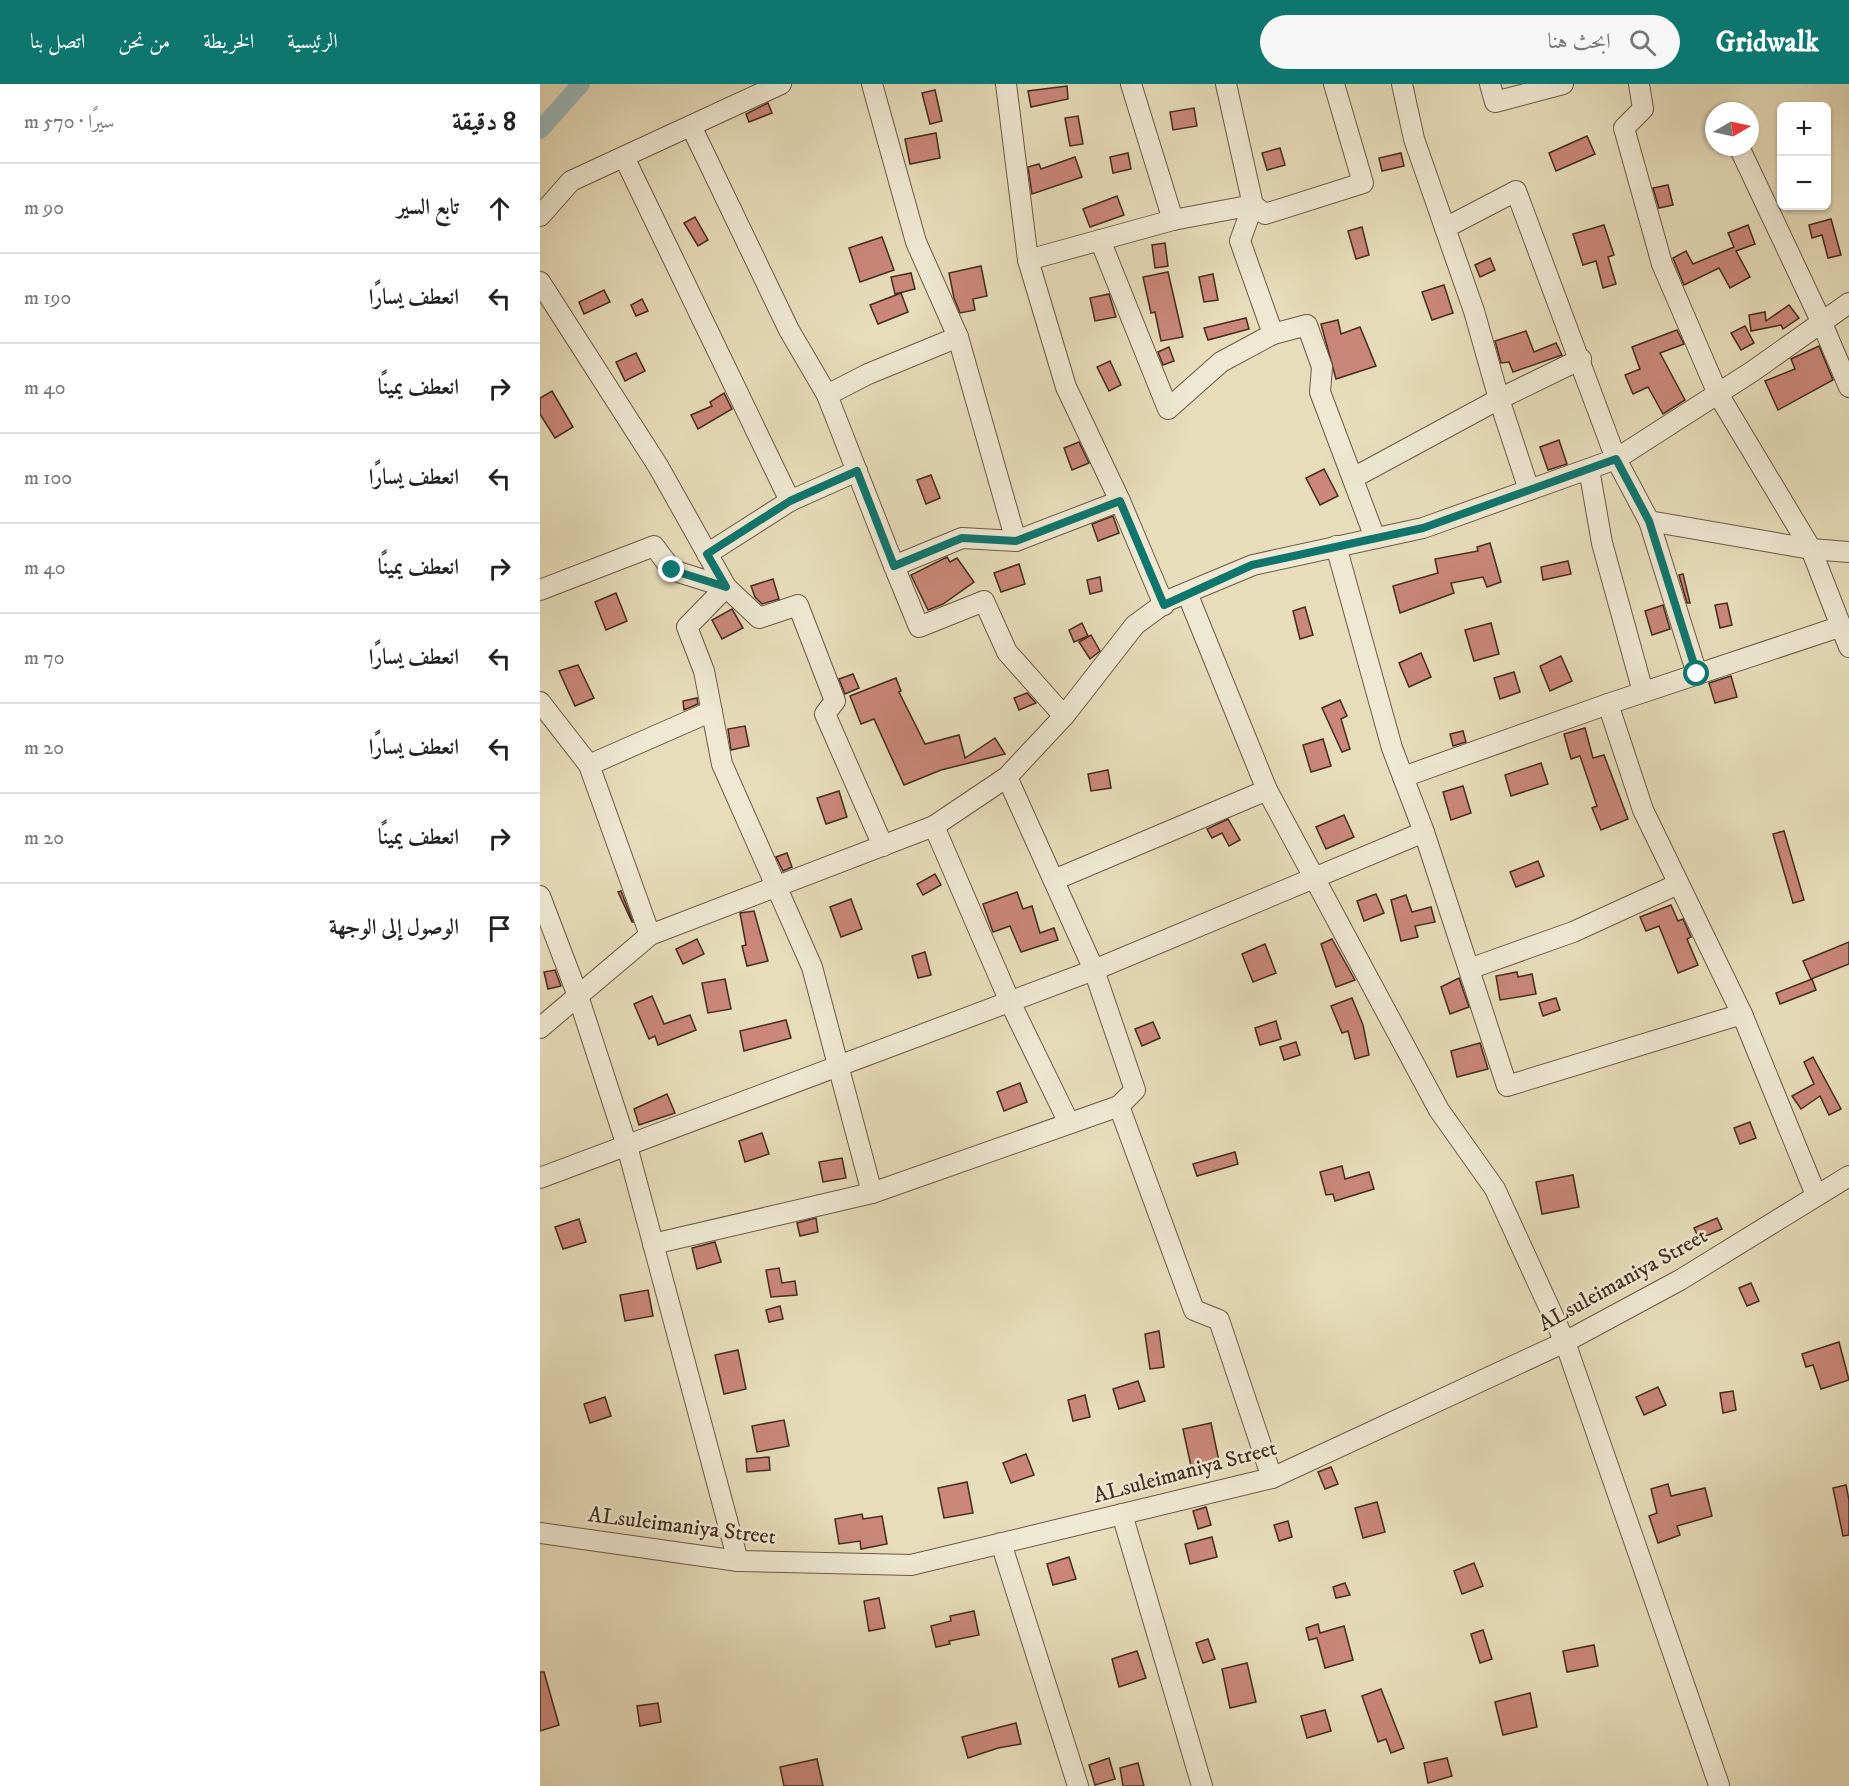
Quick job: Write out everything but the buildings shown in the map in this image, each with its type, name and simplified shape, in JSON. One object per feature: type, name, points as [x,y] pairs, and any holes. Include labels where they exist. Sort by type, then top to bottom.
[{"type":"street","points":[[540,216],[571,181],[781,84]]},
{"type":"street","points":[[872,84],[916,242],[958,337],[1016,541]]},
{"type":"street","points":[[1006,84],[1028,260],[1066,387],[1120,501],[1164,605]]},
{"type":"street","points":[[1131,84],[1173,220]]},
{"type":"street","points":[[1226,84],[1254,205],[1240,241],[1273,334]]},
{"type":"street","points":[[1028,260],[1173,220],[1254,205],[1266,214],[1363,183],[1334,84]]},
{"type":"street","points":[[1402,84],[1414,139],[1474,311],[1499,399],[1529,490]]},
{"type":"street","points":[[1491,84],[1495,102],[1563,84]]},
{"type":"street","points":[[1639,84],[1643,109],[1624,128],[1662,264],[1718,394],[1811,549],[1849,647]]},
{"type":"street","points":[[691,126],[789,330],[827,395],[919,627],[984,601],[1008,652],[1064,716]]},
{"type":"street","points":[[1743,156],[1821,321],[1849,387]]},
{"type":"street","points":[[624,157],[790,501]]},
{"type":"street","points":[[1445,228],[1516,191],[1581,359],[1616,459],[1649,521],[1697,674]]},
{"type":"street","points":[[1100,240],[1168,409],[1221,362],[1273,334],[1307,325],[1322,367],[1320,392],[1375,538]]},
{"type":"street","points":[[540,282],[658,466],[726,587],[759,618],[798,605],[835,701],[825,714],[883,846]]},
{"type":"street","points":[[540,1028],[650,935],[934,826],[1007,777],[1064,716],[1136,625],[1164,605],[1252,565],[1423,528],[1616,459],[1718,394],[1849,303]]},
{"type":"street","points":[[827,395],[868,374],[958,337]]},
{"type":"street","points":[[1353,478],[1499,399],[1581,359]]},
{"type":"street","points":[[1589,469],[1602,543],[1643,692]]},
{"type":"street","points":[[707,554],[790,501],[857,471]]},
{"type":"street","points":[[894,566],[962,538],[1016,541],[1120,501]]},
{"type":"street","points":[[1649,521],[1811,549],[1849,552]]},
{"type":"street","points":[[540,590],[654,546],[672,570],[726,587]]},
{"type":"street","points":[[1336,546],[1392,748],[1424,832],[1507,1086],[1742,1014]]},
{"type":"street","points":[[726,587],[687,627],[704,670],[722,764],[812,967],[872,1193]]},
{"type":"street","points":[[1187,593],[1267,790],[1439,1110],[1495,1189],[1565,1342],[1719,1785]]},
{"type":"street","points":[[1403,777],[1608,704],[1842,626]]},
{"type":"street","points":[[540,702],[589,765],[650,935]]},
{"type":"street","points":[[1608,704],[1643,810],[1742,1014],[1816,1196]]},
{"type":"street","points":[[589,765],[712,711]]},
{"type":"street","points":[[653,1244],[872,1193],[1119,1106],[1134,1090],[1094,970],[1007,777]]},
{"type":"street","points":[[1054,880],[1267,790]]},
{"type":"street","points":[[934,826],[1010,1002],[1069,1123]]},
{"type":"street","points":[[540,1178],[1094,970],[1424,832]]},
{"type":"street","points":[[1469,969],[1573,932],[1678,884]]},
{"type":"street","points":[[540,896],[578,996],[627,1146],[738,1562]]},
{"type":"street","points":[[1119,1106],[1194,1310],[1219,1320],[1272,1478]]},
{"type":"street","name":"ALsuleimaniya Street","points":[[540,1533],[738,1562],[911,1565],[1272,1478],[1565,1342],[1680,1280],[1849,1176]]},
{"type":"street","points":[[1122,1514],[1202,1786]]},
{"type":"street","points":[[1000,1543],[1078,1786]]},
{"type":"waterway","points":[[540,130],[581,84]]},
{"type":"route","points":[[672,570],[726,587],[707,554],[790,501],[857,471],[894,566],[962,538],[1016,541],[1120,501],[1164,605],[1169,600],[1252,565],[1423,528],[1616,459],[1649,521],[1697,674]]}]
